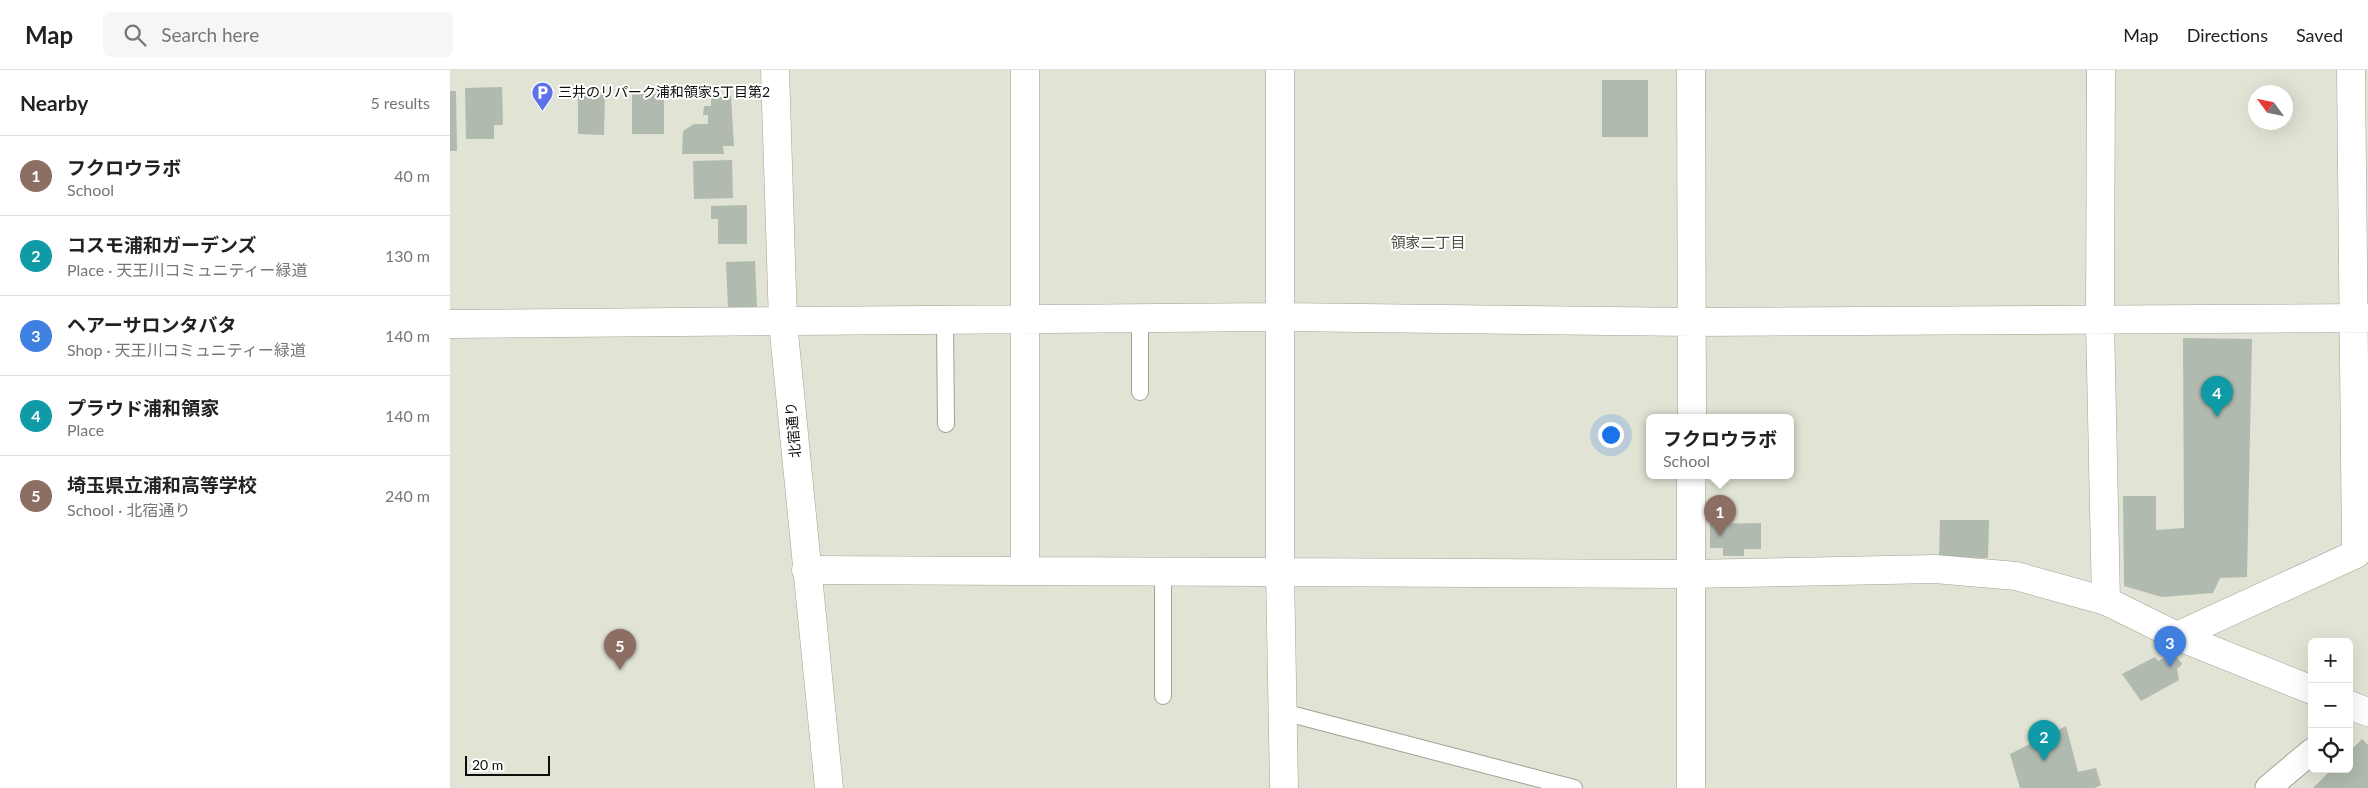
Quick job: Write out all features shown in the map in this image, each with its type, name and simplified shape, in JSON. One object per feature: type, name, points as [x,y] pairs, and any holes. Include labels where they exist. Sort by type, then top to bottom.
[{"type":"street","name":"北宿通り","points":[[775,70],[783,323],[829,788]]},
{"type":"street","points":[[1025,70],[1025,571]]},
{"type":"street","points":[[1280,70],[1280,572],[1284,788]]},
{"type":"street","points":[[1690,70],[1693,322],[1692,414]]},
{"type":"street","points":[[2101,70],[2100,321],[2106,601]]},
{"type":"street","points":[[2177,636],[2362,550],[2360,191],[2351,70]]},
{"type":"street","points":[[450,324],[783,323],[1281,317],[1693,322],[2361,318]]},
{"type":"street","points":[[1691,479],[1691,788]]},
{"type":"street","points":[[806,570],[1690,574],[1934,569],[2016,576],[2106,601],[2177,636],[2308,688]]},
{"type":"street","points":[[2268,788],[2308,754]]},
{"type":"lane","points":[[1140,319],[1140,392]]},
{"type":"lane","points":[[945,321],[946,424]]},
{"type":"lane","points":[[1163,572],[1163,696]]},
{"type":"lane","points":[[1283,712],[1574,788]]},
{"type":"building","points":[[1602,80],[1648,80],[1648,137],[1602,137]]},
{"type":"building","points":[[502,87],[503,125],[494,125],[494,139],[466,139],[465,88]]},
{"type":"building","points":[[450,91],[456,91],[457,151],[450,151]]},
{"type":"building","points":[[578,92],[605,92],[604,135],[578,134]]},
{"type":"building","points":[[632,94],[664,94],[664,134],[632,134]]},
{"type":"building","points":[[731,96],[734,146],[723,146],[724,154],[682,154],[683,131],[694,124],[708,124],[708,115],[703,115],[704,106],[711,106],[711,97]]},
{"type":"building","points":[[732,160],[733,198],[694,199],[693,161]]},
{"type":"building","points":[[747,205],[747,244],[718,244],[718,219],[711,219],[711,206]]},
{"type":"building","points":[[755,261],[757,307],[728,308],[726,262]]},
{"type":"building","points":[[2183,338],[2252,339],[2247,577],[2220,578],[2213,593],[2162,597],[2124,586],[2123,496],[2156,496],[2156,530],[2184,528]]},
{"type":"building","points":[[1940,520],[1989,520],[1988,558],[1939,557]]},
{"type":"building","points":[[1761,523],[1761,549],[1744,549],[1744,556],[1723,556],[1723,548],[1710,548],[1710,524]]},
{"type":"building","points":[[2174,653],[2182,664],[2177,669],[2179,680],[2141,701],[2122,674],[2155,657],[2158,661]]},
{"type":"building","points":[[2066,726],[2078,772],[2096,768],[2101,785],[2095,788],[2020,788],[2010,754]]},
{"type":"building","points":[[2362,739],[2368,745],[2368,788],[2313,788],[2328,773],[2353,773],[2353,748]]},
{"type":"place","name":"三井のリパーク浦和領家5丁目第2","points":[[542,111]]},
{"type":"place","name":"プラウド浦和領家","points":[[2217,417]]},
{"type":"place","name":"フクロウラボ","points":[[1720,536]]},
{"type":"place","name":"ヘアーサロンタバタ","points":[[2170,667]]},
{"type":"place","name":"埼玉県立浦和高等学校","points":[[620,670]]},
{"type":"place","name":"コスモ浦和ガーデンズ","points":[[2044,761]]},
{"type":"district","name":"領家二丁目","points":[[1428,243]]}]
